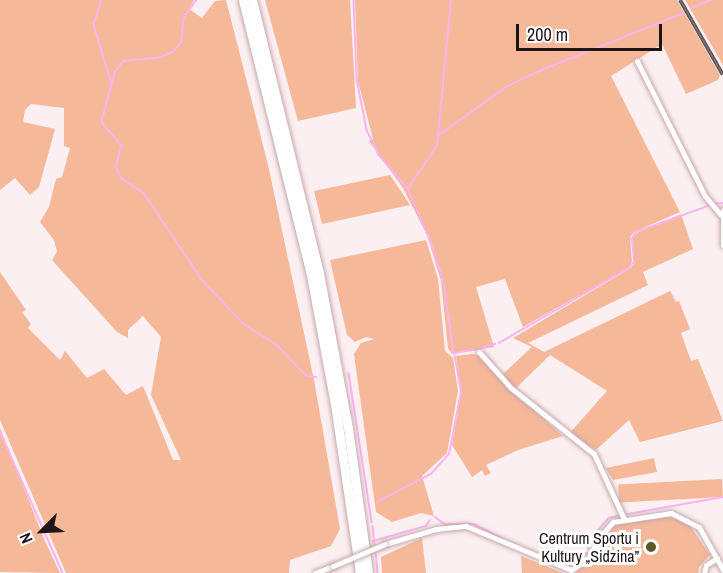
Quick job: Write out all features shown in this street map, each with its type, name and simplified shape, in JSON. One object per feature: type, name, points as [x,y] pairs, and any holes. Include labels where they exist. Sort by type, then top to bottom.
[{"type":"highway","points":[[243,0],[311,275],[337,414],[360,573]]},
{"type":"highway","points":[[252,0],[321,283],[348,429],[368,573]]},
{"type":"street","points":[[637,61],[705,196],[722,213],[723,245]]},
{"type":"street","points":[[479,352],[512,388],[594,454],[624,519]]},
{"type":"street","points":[[315,573],[385,544],[428,531],[466,526],[571,570],[588,559],[606,528],[624,519],[666,513],[684,516],[699,527],[723,570]]},
{"type":"street","points":[[704,573],[706,565],[717,558]]},
{"type":"shaded area","points":[[0,0],[194,0],[189,9],[202,18],[215,1],[226,0],[268,165],[314,380],[340,529],[331,546],[290,560],[289,573],[66,573],[0,420],[0,272],[26,310],[22,312],[31,324],[28,328],[60,360],[65,351],[87,378],[104,369],[126,395],[143,386],[173,460],[181,460],[151,395],[161,337],[143,316],[128,330],[128,338],[117,332],[52,260],[57,252],[54,240],[40,222],[49,207],[56,179],[62,177],[70,148],[64,146],[64,108],[31,104],[25,110],[23,122],[55,129],[39,187],[30,195],[15,178],[0,190]]},
{"type":"shaded area","points":[[265,0],[350,0],[356,108],[298,121]]},
{"type":"shaded area","points":[[355,0],[677,0],[720,75],[718,80],[686,94],[662,44],[611,76],[680,212],[634,232],[630,237],[632,262],[628,268],[523,327],[505,279],[476,287],[494,347],[452,354],[448,348],[441,281],[427,235],[403,188],[369,141],[373,139],[358,81]]},
{"type":"shaded area","points":[[685,0],[723,0],[723,65]]},
{"type":"shaded area","points":[[390,175],[410,205],[322,224],[314,191]]},
{"type":"shaded area","points":[[681,214],[693,249],[643,272],[648,285],[528,343],[544,352],[670,291],[676,302],[679,301],[690,329],[681,333],[691,361],[698,359],[723,421],[640,442],[629,420],[596,450],[568,435],[607,391],[550,355],[515,389],[503,374],[532,347],[513,338],[629,269],[634,264],[633,238],[637,233]]},
{"type":"shaded area","points":[[426,240],[438,279],[445,351],[453,358],[458,391],[447,453],[422,476],[434,516],[421,513],[392,522],[376,512],[354,354],[361,343],[374,339],[366,337],[355,342],[347,335],[330,260]]},
{"type":"shaded area","points":[[472,354],[481,356],[511,390],[563,436],[518,450],[486,465],[491,473],[485,476],[482,470],[472,477],[452,445],[461,391],[456,356]]},
{"type":"shaded area","points":[[0,428],[45,541],[60,573],[0,572]]},
{"type":"shaded area","points":[[654,458],[657,472],[613,480],[606,468]]},
{"type":"shaded area","points":[[722,479],[723,497],[619,502],[618,484]]},
{"type":"shaded area","name":"Centrum Sportu i Kultury „Sidzina”","points":[[664,516],[687,521],[710,555],[699,567],[698,573],[576,573],[616,524]]},
{"type":"shaded area","points":[[422,538],[426,573],[382,573],[381,557]]},
{"type":"shaded area","points":[[521,556],[563,573],[522,573]]},
{"type":"waterway","points":[[102,0],[94,25],[112,84]]},
{"type":"waterway","points":[[197,0],[184,18],[182,42],[174,52],[160,58],[124,61],[115,73],[102,122],[122,146],[116,167],[122,179],[144,193],[203,281],[245,325],[276,344],[307,376],[316,377]]},
{"type":"waterway","points":[[354,0],[357,79],[367,130],[379,155],[408,189],[429,237],[444,282],[454,353],[472,350]]},
{"type":"waterway","points":[[408,188],[437,146],[451,0]]},
{"type":"waterway","points":[[691,8],[711,0]]},
{"type":"waterway","points":[[439,135],[506,87],[537,72],[684,13]]},
{"type":"waterway","points":[[715,204],[723,203]]},
{"type":"waterway","points":[[499,343],[629,268],[634,262],[632,238],[636,232],[708,206]]},
{"type":"waterway","points":[[475,350],[495,344]]},
{"type":"waterway","points":[[377,502],[431,474],[449,454],[461,392],[455,357]]},
{"type":"waterway","points":[[349,373],[372,522]]},
{"type":"waterway","points":[[0,431],[63,573]]},
{"type":"waterway","points":[[628,514],[723,497]]},
{"type":"waterway","points":[[588,549],[599,529],[609,518],[618,516]]},
{"type":"waterway","points":[[435,517],[445,524],[474,524],[503,539]]},
{"type":"waterway","points":[[373,541],[426,526],[430,520]]},
{"type":"waterway","points":[[373,526],[375,546]]},
{"type":"waterway","points":[[376,551],[378,573]]},
{"type":"railway","points":[[680,0],[723,75]]},
{"type":"place","name":"Centrum Sportu i Kultury „Sidzina”","points":[[651,547]]}]
